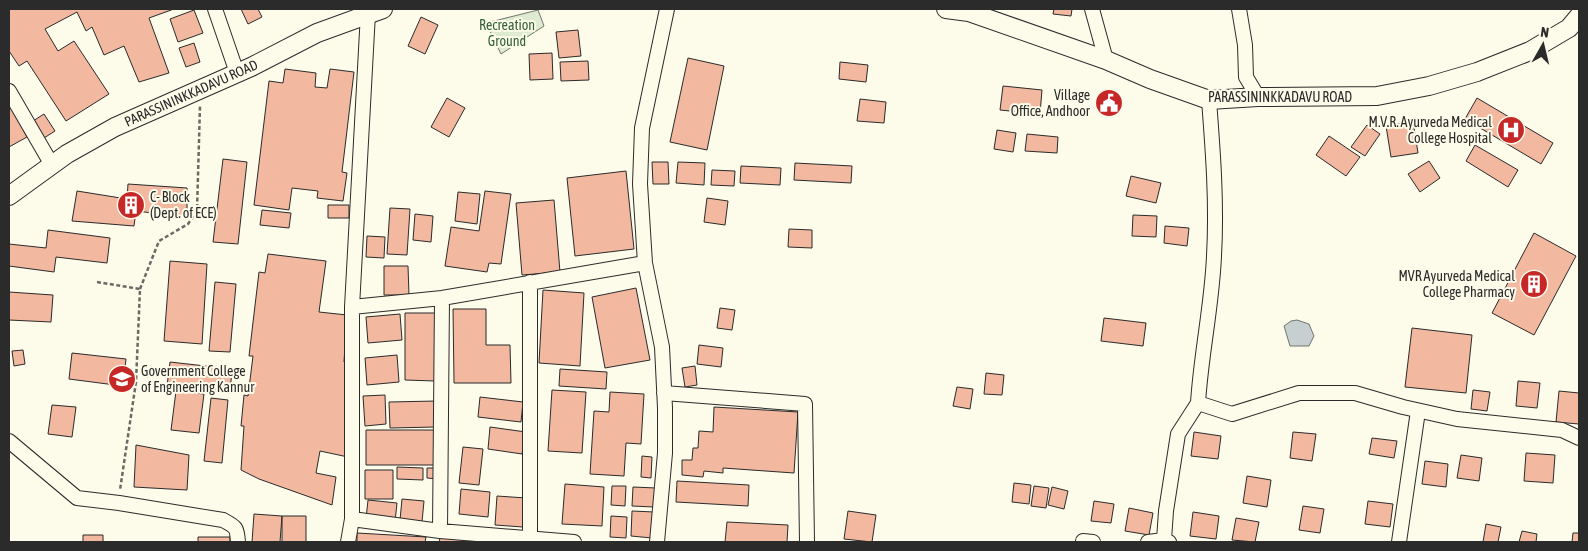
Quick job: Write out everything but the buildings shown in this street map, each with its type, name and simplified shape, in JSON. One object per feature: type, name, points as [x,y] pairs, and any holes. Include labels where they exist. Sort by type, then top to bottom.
[{"type":"main road","name":"PARASSININKKADAVU ROAD","points":[[946,9],[968,10],[1209,100],[1258,97],[1377,96],[1429,86],[1477,72],[1530,50],[1569,28],[1576,14]]},
{"type":"main road","name":"PARASSININKKADAVU ROAD","points":[[9,196],[67,154],[115,127],[237,73],[316,33],[376,11]]},
{"type":"street","points":[[215,9],[237,73]]},
{"type":"street","points":[[657,542],[665,453],[662,347],[645,263],[640,184],[642,128],[667,9]]},
{"type":"street","points":[[1092,9],[1106,60]]},
{"type":"street","points":[[1239,9],[1245,45],[1246,77],[1258,97]]},
{"type":"street","points":[[348,542],[352,519],[352,307],[376,11]]},
{"type":"street","points":[[9,92],[52,165]]},
{"type":"street","points":[[1148,542],[1166,541],[1166,511],[1178,434],[1198,403],[1212,295],[1214,254],[1215,208],[1209,100]]},
{"type":"street","points":[[352,307],[442,298],[645,263]]},
{"type":"street","points":[[530,282],[530,539]]},
{"type":"street","points":[[440,531],[442,298]]},
{"type":"street","points":[[664,393],[805,404],[807,542]]},
{"type":"street","points":[[1198,403],[1232,414],[1299,393],[1355,393],[1418,411],[1457,418],[1562,430],[1579,438]]},
{"type":"street","points":[[1399,542],[1418,411]]},
{"type":"street","points":[[9,441],[77,498],[223,520],[234,526],[237,531],[238,542]]},
{"type":"street","points":[[352,519],[440,531],[574,542]]},
{"type":"path","points":[[119,503],[136,382],[140,289],[159,241],[188,224],[197,212],[200,89]]},
{"type":"path","points":[[96,282],[140,289]]},
{"type":"green space","name":"Recreation Ground","points":[[538,10],[544,26],[501,54],[486,23]]},
{"type":"shaded area","points":[[1297,320],[1309,324],[1314,336],[1309,346],[1290,346],[1284,326],[1291,321]]},
{"type":"place","name":"Village Office, Andhoor","points":[[1109,103]]},
{"type":"place","name":"M.V.R. Ayurveda Medical College Hospital","points":[[1511,130]]},
{"type":"place","name":"C- Block (Dept. of ECE)","points":[[131,205]]},
{"type":"place","name":"MVR Ayurveda Medical College Pharmacy","points":[[1534,284]]},
{"type":"place","name":"Government College of Engineering Kannur","points":[[122,379]]}]
